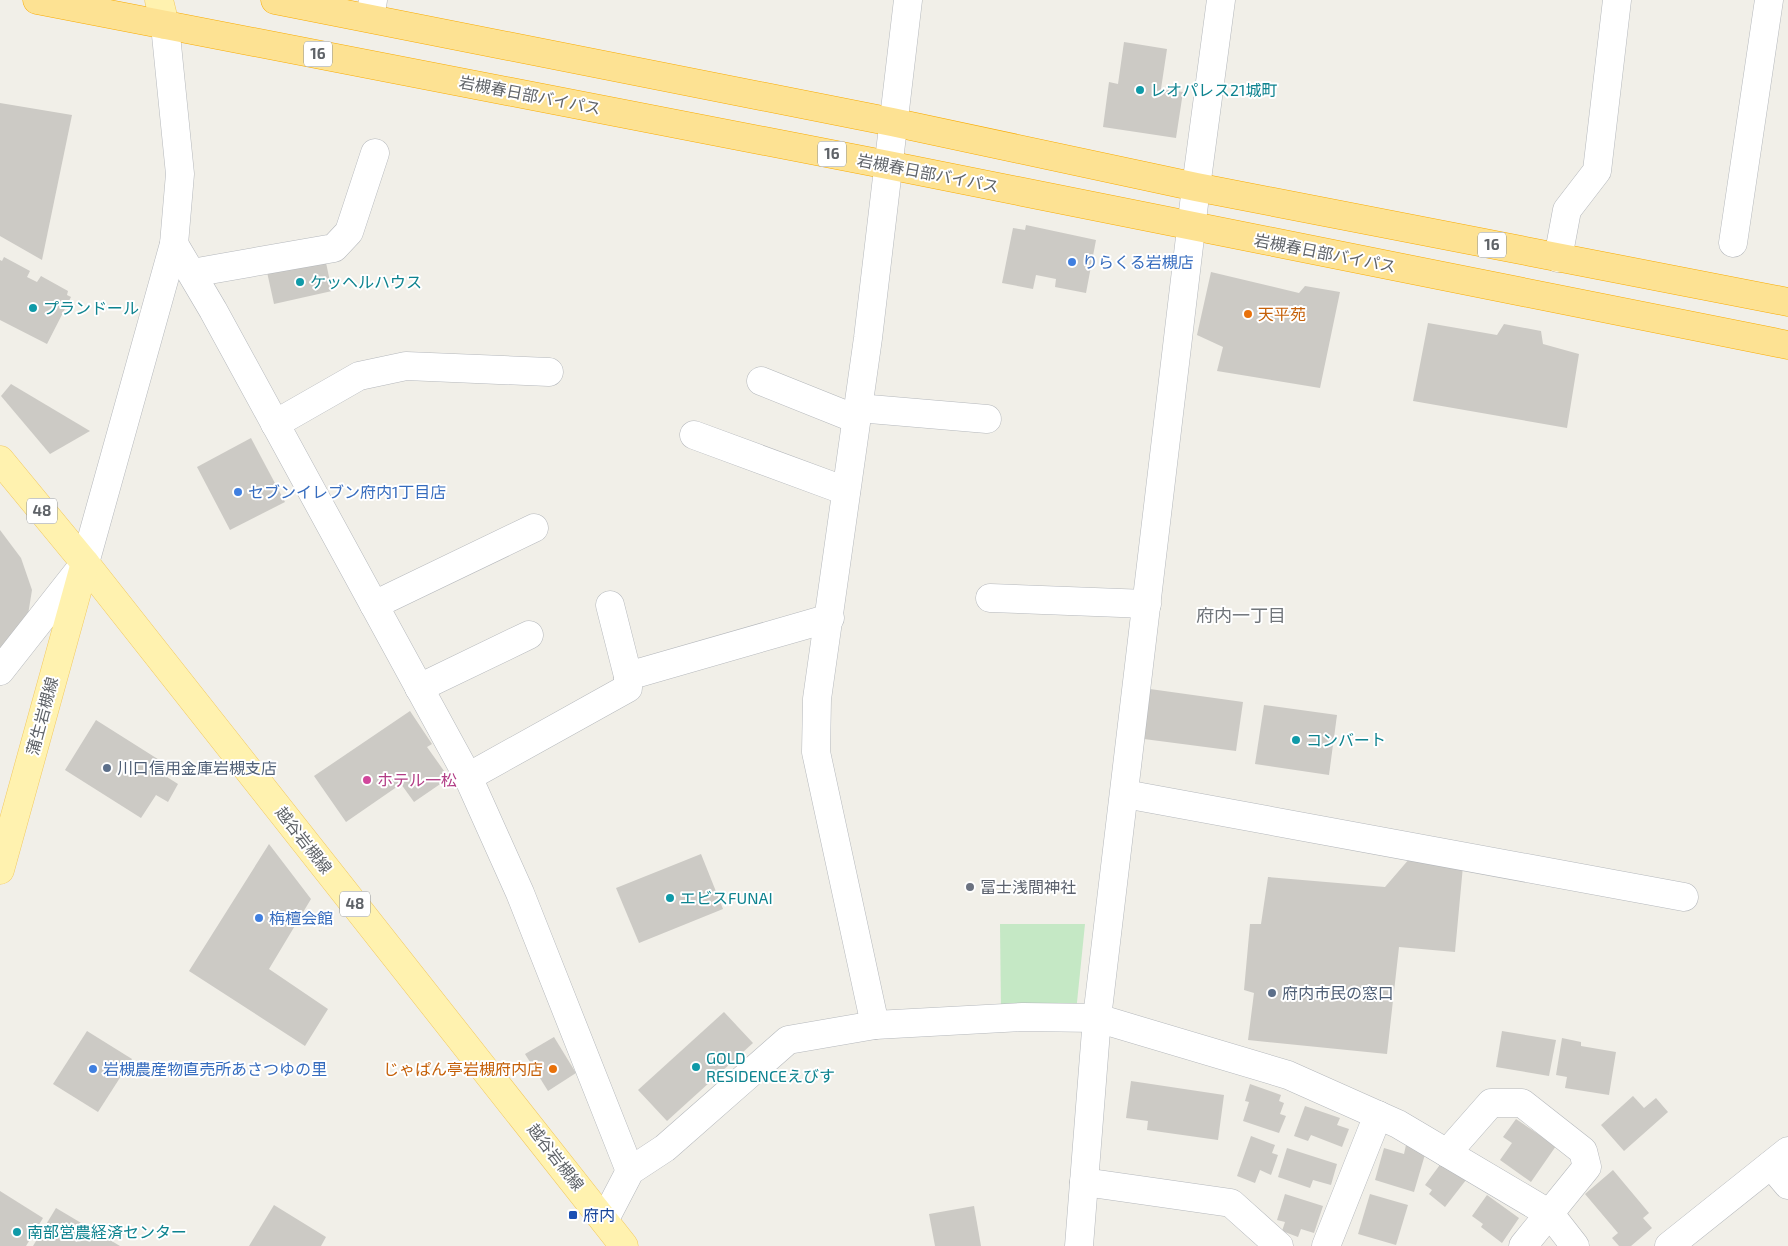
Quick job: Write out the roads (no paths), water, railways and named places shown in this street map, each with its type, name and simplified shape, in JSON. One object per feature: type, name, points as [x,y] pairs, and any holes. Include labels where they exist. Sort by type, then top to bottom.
[{"type":"highway","name":"岩槻春日部バイパス","points":[[37,0],[162,12],[888,165],[1788,345]]},
{"type":"highway","name":"16","points":[[275,0],[372,9],[1196,187],[1788,302]]},
{"type":"main road","name":"越谷岩槻線","points":[[0,460],[605,1219],[624,1246]]},
{"type":"main road","name":"蒲生岩槻線","points":[[0,870],[84,563]]},
{"type":"street","points":[[875,1025],[816,752],[817,699],[830,618],[868,338],[892,122],[908,0]]},
{"type":"street","points":[[1079,1246],[1097,1018],[1196,187],[1222,0]]},
{"type":"street","points":[[1558,258],[1567,210],[1597,171],[1617,0]]},
{"type":"street","points":[[1733,243],[1769,0]]},
{"type":"street","points":[[0,671],[84,563],[174,244],[180,174],[162,12]]},
{"type":"street","points":[[192,273],[334,248],[349,232],[375,153]]},
{"type":"street","points":[[174,244],[192,273],[468,777],[520,893],[630,1171]]},
{"type":"street","points":[[275,424],[359,376],[406,366],[549,372]]},
{"type":"street","points":[[761,381],[857,414],[988,419]]},
{"type":"street","points":[[694,434],[846,491]]},
{"type":"street","points":[[374,605],[534,528]]},
{"type":"street","points":[[990,598],[1147,604]]},
{"type":"street","points":[[468,777],[628,688],[628,676],[610,605]]},
{"type":"street","points":[[628,676],[830,618]]},
{"type":"street","points":[[419,688],[529,635]]},
{"type":"street","points":[[1125,794],[1684,897]]},
{"type":"street","points":[[605,1219],[630,1171],[664,1148],[788,1040],[875,1025],[1023,1016],[1097,1018],[1288,1074],[1378,1115],[1550,1214],[1575,1246]]},
{"type":"street","points":[[1447,1153],[1491,1103],[1522,1103],[1583,1151],[1587,1166],[1523,1246]]},
{"type":"street","points":[[1326,1246],[1378,1115]]},
{"type":"street","points":[[1669,1246],[1782,1167]]},
{"type":"street","points":[[1084,1182],[1231,1203],[1278,1246]]},
{"type":"place","name":"レオパレス21城町","points":[[1140,90]]},
{"type":"place","name":"りらくる岩槻店","points":[[1072,262]]},
{"type":"place","name":"ケッヘルハウス","points":[[300,282]]},
{"type":"place","name":"プランドール","points":[[33,308]]},
{"type":"place","name":"天平苑","points":[[1248,314]]},
{"type":"place","name":"セブンイレブン府内1丁目店","points":[[238,492]]},
{"type":"place","name":"コンバート","points":[[1296,740]]},
{"type":"place","name":"川口信用金庫岩槻支店","points":[[107,768]]},
{"type":"place","name":"ホテル一松","points":[[367,780]]},
{"type":"place","name":"冨士浅間神社","points":[[970,887]]},
{"type":"place","name":"エビスFUNAI","points":[[670,898]]},
{"type":"place","name":"栴檀会館","points":[[259,918]]},
{"type":"place","name":"府内市民の窓口","points":[[1272,993]]},
{"type":"place","name":"GOLD RESIDENCEえびす","points":[[696,1067]]},
{"type":"place","name":"岩槻農産物直売所あさつゆの里","points":[[93,1069]]},
{"type":"place","name":"じゃぱん亭岩槻府内店","points":[[553,1069]]},
{"type":"place","name":"府内","points":[[573,1215]]},
{"type":"place","name":"南部営農経済センター","points":[[17,1232]]},
{"type":"district","name":"府内一丁目","points":[[1241,616]]}]
